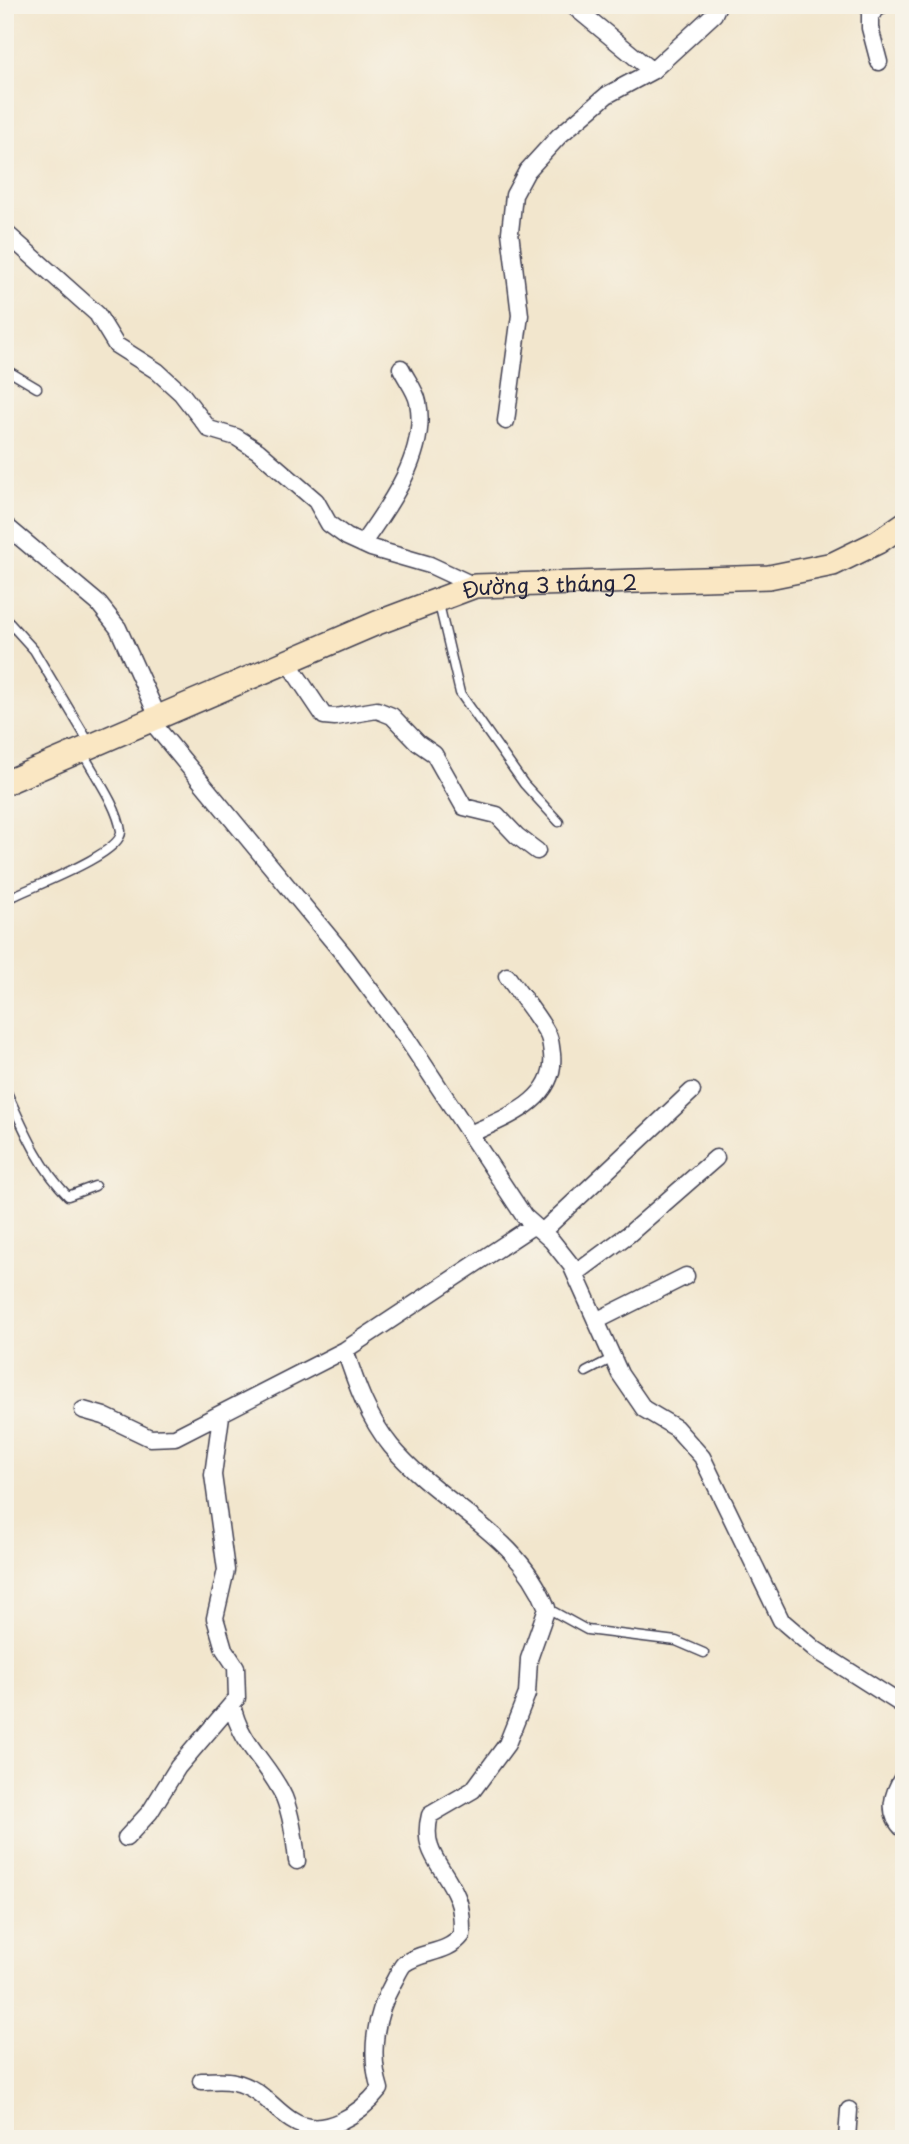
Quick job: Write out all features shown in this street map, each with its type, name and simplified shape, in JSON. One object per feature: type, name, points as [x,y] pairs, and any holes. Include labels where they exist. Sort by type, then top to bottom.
[{"type":"main road","name":"Đường 3 tháng 2","points":[[163,716],[438,597],[475,586],[769,578],[833,564],[878,542],[904,524]]},
{"type":"main road","points":[[5,783],[163,716]]},
{"type":"street","points":[[572,5],[652,71]]},
{"type":"street","points":[[506,421],[520,315],[510,232],[514,195],[527,171],[559,136],[607,95],[652,71],[714,14],[718,5]]},
{"type":"street","points":[[878,62],[870,15],[881,5]]},
{"type":"street","points":[[5,232],[97,314],[117,345],[157,371],[181,393],[209,429],[236,437],[258,451],[316,501],[330,524],[362,544],[430,565],[475,586]]},
{"type":"street","points":[[362,544],[385,512],[417,446],[420,426],[418,399],[401,368]]},
{"type":"street","points":[[5,525],[69,577],[111,620],[163,716],[405,1037],[524,1216],[571,1265],[613,1358],[644,1409],[676,1428],[702,1457],[781,1620],[816,1650],[904,1706]]},
{"type":"street","points":[[287,661],[324,716],[346,716],[377,710],[392,716],[418,743],[434,754],[464,807],[497,815],[517,836],[537,851]]},
{"type":"street","points":[[470,1133],[518,1111],[544,1090],[553,1062],[549,1036],[507,976]]},
{"type":"street","points":[[83,1410],[104,1416],[150,1438],[175,1437],[221,1416],[345,1350],[538,1229],[692,1091]]},
{"type":"street","points":[[575,1274],[629,1234],[716,1158]]},
{"type":"street","points":[[596,1321],[686,1276]]},
{"type":"street","points":[[201,2081],[234,2082],[267,2096],[292,2121],[315,2128],[349,2118],[366,2106],[380,2089],[375,2072],[375,2036],[381,2004],[404,1965],[454,1947],[462,1936],[457,1897],[430,1851],[425,1832],[430,1815],[473,1790],[508,1744],[527,1694],[529,1659],[547,1608],[532,1579],[488,1527],[447,1497],[392,1447],[361,1399],[345,1350]]},
{"type":"street","points":[[126,1838],[150,1812],[178,1767],[237,1698],[236,1667],[224,1649],[215,1618],[226,1570],[213,1475],[221,1416]]},
{"type":"street","points":[[232,1704],[236,1723],[248,1747],[284,1798],[295,1839],[297,1861]]},
{"type":"street","points":[[904,1775],[893,1791],[892,1808],[894,1820],[904,1830]]},
{"type":"street","points":[[847,2139],[849,2110]]},
{"type":"lane","points":[[5,369],[37,388]]},
{"type":"lane","points":[[438,597],[460,693],[524,785],[559,822]]},
{"type":"lane","points":[[5,618],[34,650],[87,749],[121,832],[119,842],[102,855],[15,896]]},
{"type":"lane","points":[[5,1088],[31,1144],[60,1188],[68,1196],[96,1186]]},
{"type":"lane","points":[[586,1373],[613,1358]]},
{"type":"lane","points":[[547,1608],[587,1630],[676,1641],[704,1653]]}]
